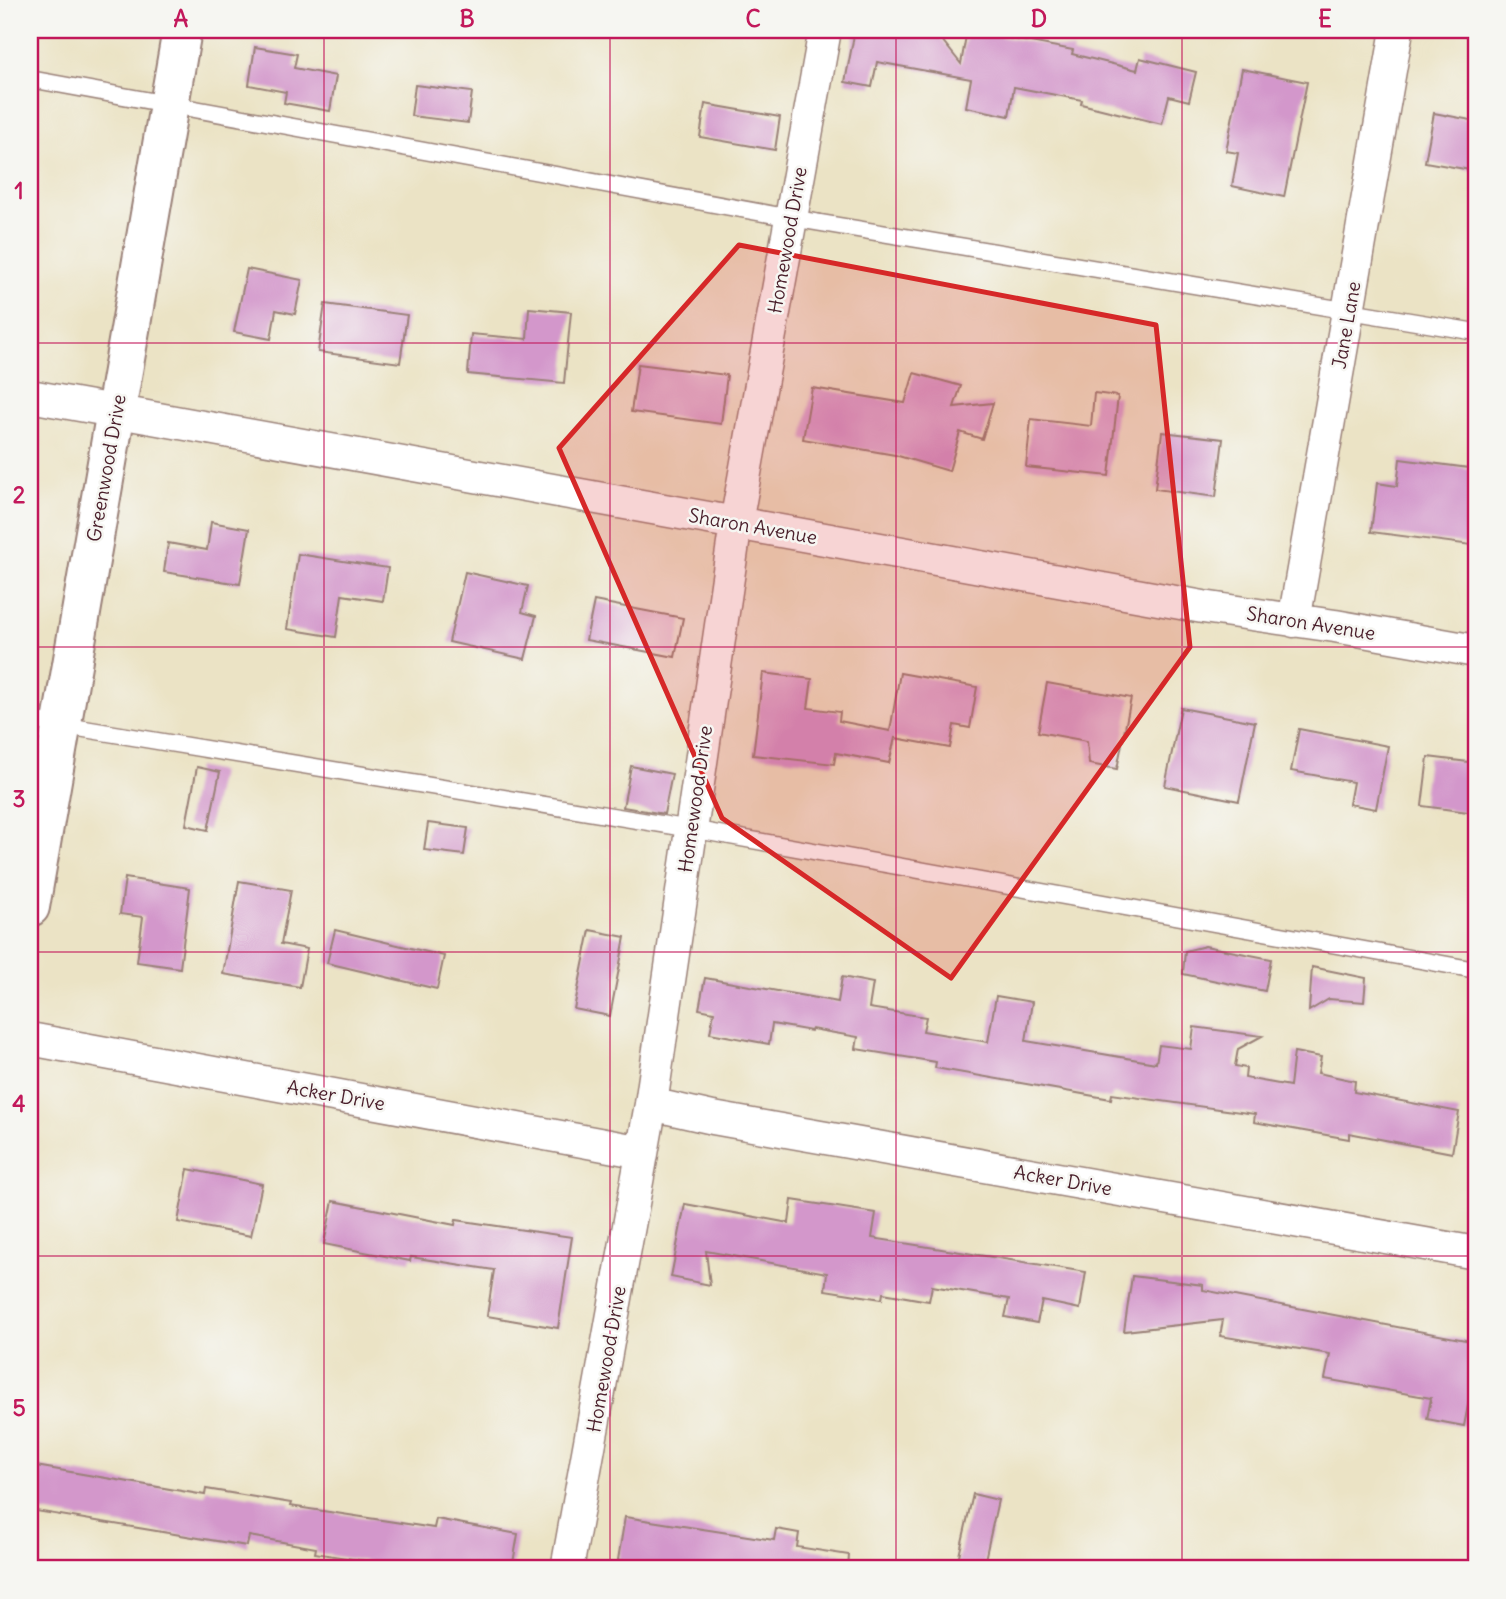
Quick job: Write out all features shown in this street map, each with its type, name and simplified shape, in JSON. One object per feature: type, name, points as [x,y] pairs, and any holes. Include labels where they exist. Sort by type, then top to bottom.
[{"type":"street","name":"Greenwood Drive","points":[[30,907],[46,723],[116,412],[182,30]]},
{"type":"street","name":"Homewood Drive","points":[[567,1569],[651,1104],[736,523],[825,30]]},
{"type":"street","name":"Jane Lane","points":[[1294,621],[1396,30]]},
{"type":"street","name":"Sharon Avenue","points":[[30,396],[736,523],[1476,651]]},
{"type":"street","name":"Acker Drive","points":[[30,1039],[642,1152]]},
{"type":"street","name":"Acker Drive","points":[[651,1104],[713,1118],[1476,1253]]},
{"type":"lane","points":[[30,79],[791,218],[1476,332]]},
{"type":"lane","points":[[46,723],[691,829],[1476,970]]},
{"type":"highlighted area","points":[[739,245],[1156,325],[1190,647],[951,978],[722,818],[559,448]]},
{"type":"building","points":[[855,30],[934,30],[961,64],[967,30],[994,30],[993,35],[1073,50],[1072,54],[1137,70],[1140,58],[1196,72],[1189,101],[1169,96],[1162,124],[1081,104],[1082,100],[1014,87],[1009,116],[966,107],[971,79],[877,62],[872,87],[845,82]]},
{"type":"building","points":[[255,47],[297,54],[294,68],[336,76],[330,111],[284,103],[286,92],[249,85]]},
{"type":"building","points":[[1242,69],[1307,82],[1284,197],[1232,186],[1238,153],[1226,151]]},
{"type":"building","points":[[415,85],[472,92],[468,123],[411,116]]},
{"type":"building","points":[[705,104],[780,117],[775,150],[700,137]]},
{"type":"building","points":[[1434,113],[1476,121],[1476,171],[1425,162]]},
{"type":"building","points":[[247,269],[302,280],[295,314],[276,310],[271,339],[234,332]]},
{"type":"building","points":[[325,304],[407,315],[400,363],[318,352]]},
{"type":"building","points":[[529,308],[571,312],[564,383],[468,374],[471,334],[527,339]]},
{"type":"building","points":[[638,364],[727,375],[721,424],[631,412]]},
{"type":"building","points":[[914,373],[961,386],[954,407],[993,403],[982,439],[960,432],[949,471],[895,455],[803,439],[812,388],[905,403]]},
{"type":"building","points":[[1094,393],[1118,396],[1109,476],[1026,467],[1031,419],[1091,426]]},
{"type":"building","points":[[1162,432],[1223,439],[1216,497],[1155,489]]},
{"type":"building","points":[[1400,459],[1476,469],[1476,506],[1471,545],[1371,532],[1377,483],[1397,486]]},
{"type":"building","points":[[211,522],[249,529],[240,584],[164,572],[168,543],[207,550]]},
{"type":"building","points":[[298,554],[388,568],[383,601],[342,595],[336,637],[287,629]]},
{"type":"building","points":[[465,572],[528,586],[522,612],[536,616],[525,659],[449,642]]},
{"type":"building","points":[[594,601],[683,618],[675,657],[586,640]]},
{"type":"building","points":[[763,673],[812,679],[808,708],[840,712],[839,721],[890,731],[900,673],[977,687],[970,728],[954,725],[950,748],[895,738],[889,763],[836,753],[834,764],[753,755]]},
{"type":"building","points":[[1047,683],[1131,698],[1117,769],[1089,764],[1087,741],[1038,732]]},
{"type":"building","points":[[1181,708],[1255,722],[1239,801],[1165,786]]},
{"type":"building","points":[[1299,729],[1388,746],[1376,809],[1349,804],[1353,782],[1291,771]]},
{"type":"building","points":[[1428,757],[1476,763],[1476,813],[1422,806]]},
{"type":"building","points":[[631,766],[672,774],[664,814],[623,807]]},
{"type":"building","points":[[197,767],[220,772],[208,830],[186,825]]},
{"type":"building","points":[[428,823],[468,828],[464,855],[424,850]]},
{"type":"building","points":[[125,878],[190,888],[180,968],[137,962],[143,917],[120,914]]},
{"type":"building","points":[[239,881],[291,890],[281,944],[307,949],[300,987],[223,974]]},
{"type":"building","points":[[335,930],[444,956],[437,989],[327,963]]},
{"type":"building","points":[[590,930],[625,937],[610,1016],[574,1009]]},
{"type":"building","points":[[1205,946],[1271,959],[1265,991],[1183,974],[1185,951]]},
{"type":"building","points":[[1312,967],[1366,978],[1364,1002],[1329,999],[1309,1011]]},
{"type":"building","points":[[842,977],[873,983],[869,1008],[926,1017],[923,1031],[988,1042],[996,996],[1032,1002],[1026,1041],[1156,1063],[1159,1045],[1191,1049],[1194,1027],[1262,1036],[1238,1049],[1235,1066],[1246,1068],[1245,1078],[1290,1086],[1294,1052],[1321,1057],[1318,1073],[1355,1081],[1354,1092],[1459,1112],[1452,1153],[1349,1133],[1349,1139],[1254,1122],[1255,1114],[1112,1094],[1111,1099],[935,1068],[936,1062],[856,1049],[858,1037],[812,1029],[811,1031],[772,1024],[769,1044],[710,1033],[714,1012],[699,1009],[705,978],[838,1002]]},
{"type":"building","points":[[188,1169],[262,1184],[251,1236],[178,1222]]},
{"type":"building","points":[[792,1200],[876,1213],[872,1238],[1086,1272],[1080,1309],[1042,1301],[1037,1323],[1005,1317],[1009,1299],[932,1286],[929,1301],[883,1293],[882,1299],[825,1290],[827,1273],[706,1251],[710,1285],[671,1277],[685,1204],[789,1223]]},
{"type":"building","points":[[333,1201],[455,1225],[456,1220],[572,1237],[558,1328],[487,1316],[494,1270],[411,1257],[410,1261],[324,1244]]},
{"type":"building","points":[[1132,1276],[1203,1285],[1203,1290],[1476,1342],[1472,1375],[1476,1376],[1476,1403],[1469,1400],[1464,1426],[1427,1419],[1431,1398],[1325,1379],[1330,1354],[1220,1336],[1223,1320],[1124,1331]]},
{"type":"building","points":[[30,1465],[205,1495],[206,1489],[291,1503],[290,1506],[434,1528],[436,1519],[518,1534],[512,1569],[415,1569],[315,1553],[316,1548],[249,1536],[247,1546],[30,1510]]},
{"type":"building","points":[[973,1494],[998,1500],[983,1569],[956,1569]]},
{"type":"building","points":[[625,1517],[774,1540],[776,1529],[799,1533],[797,1547],[849,1555],[848,1569],[682,1569],[618,1560]]}]
